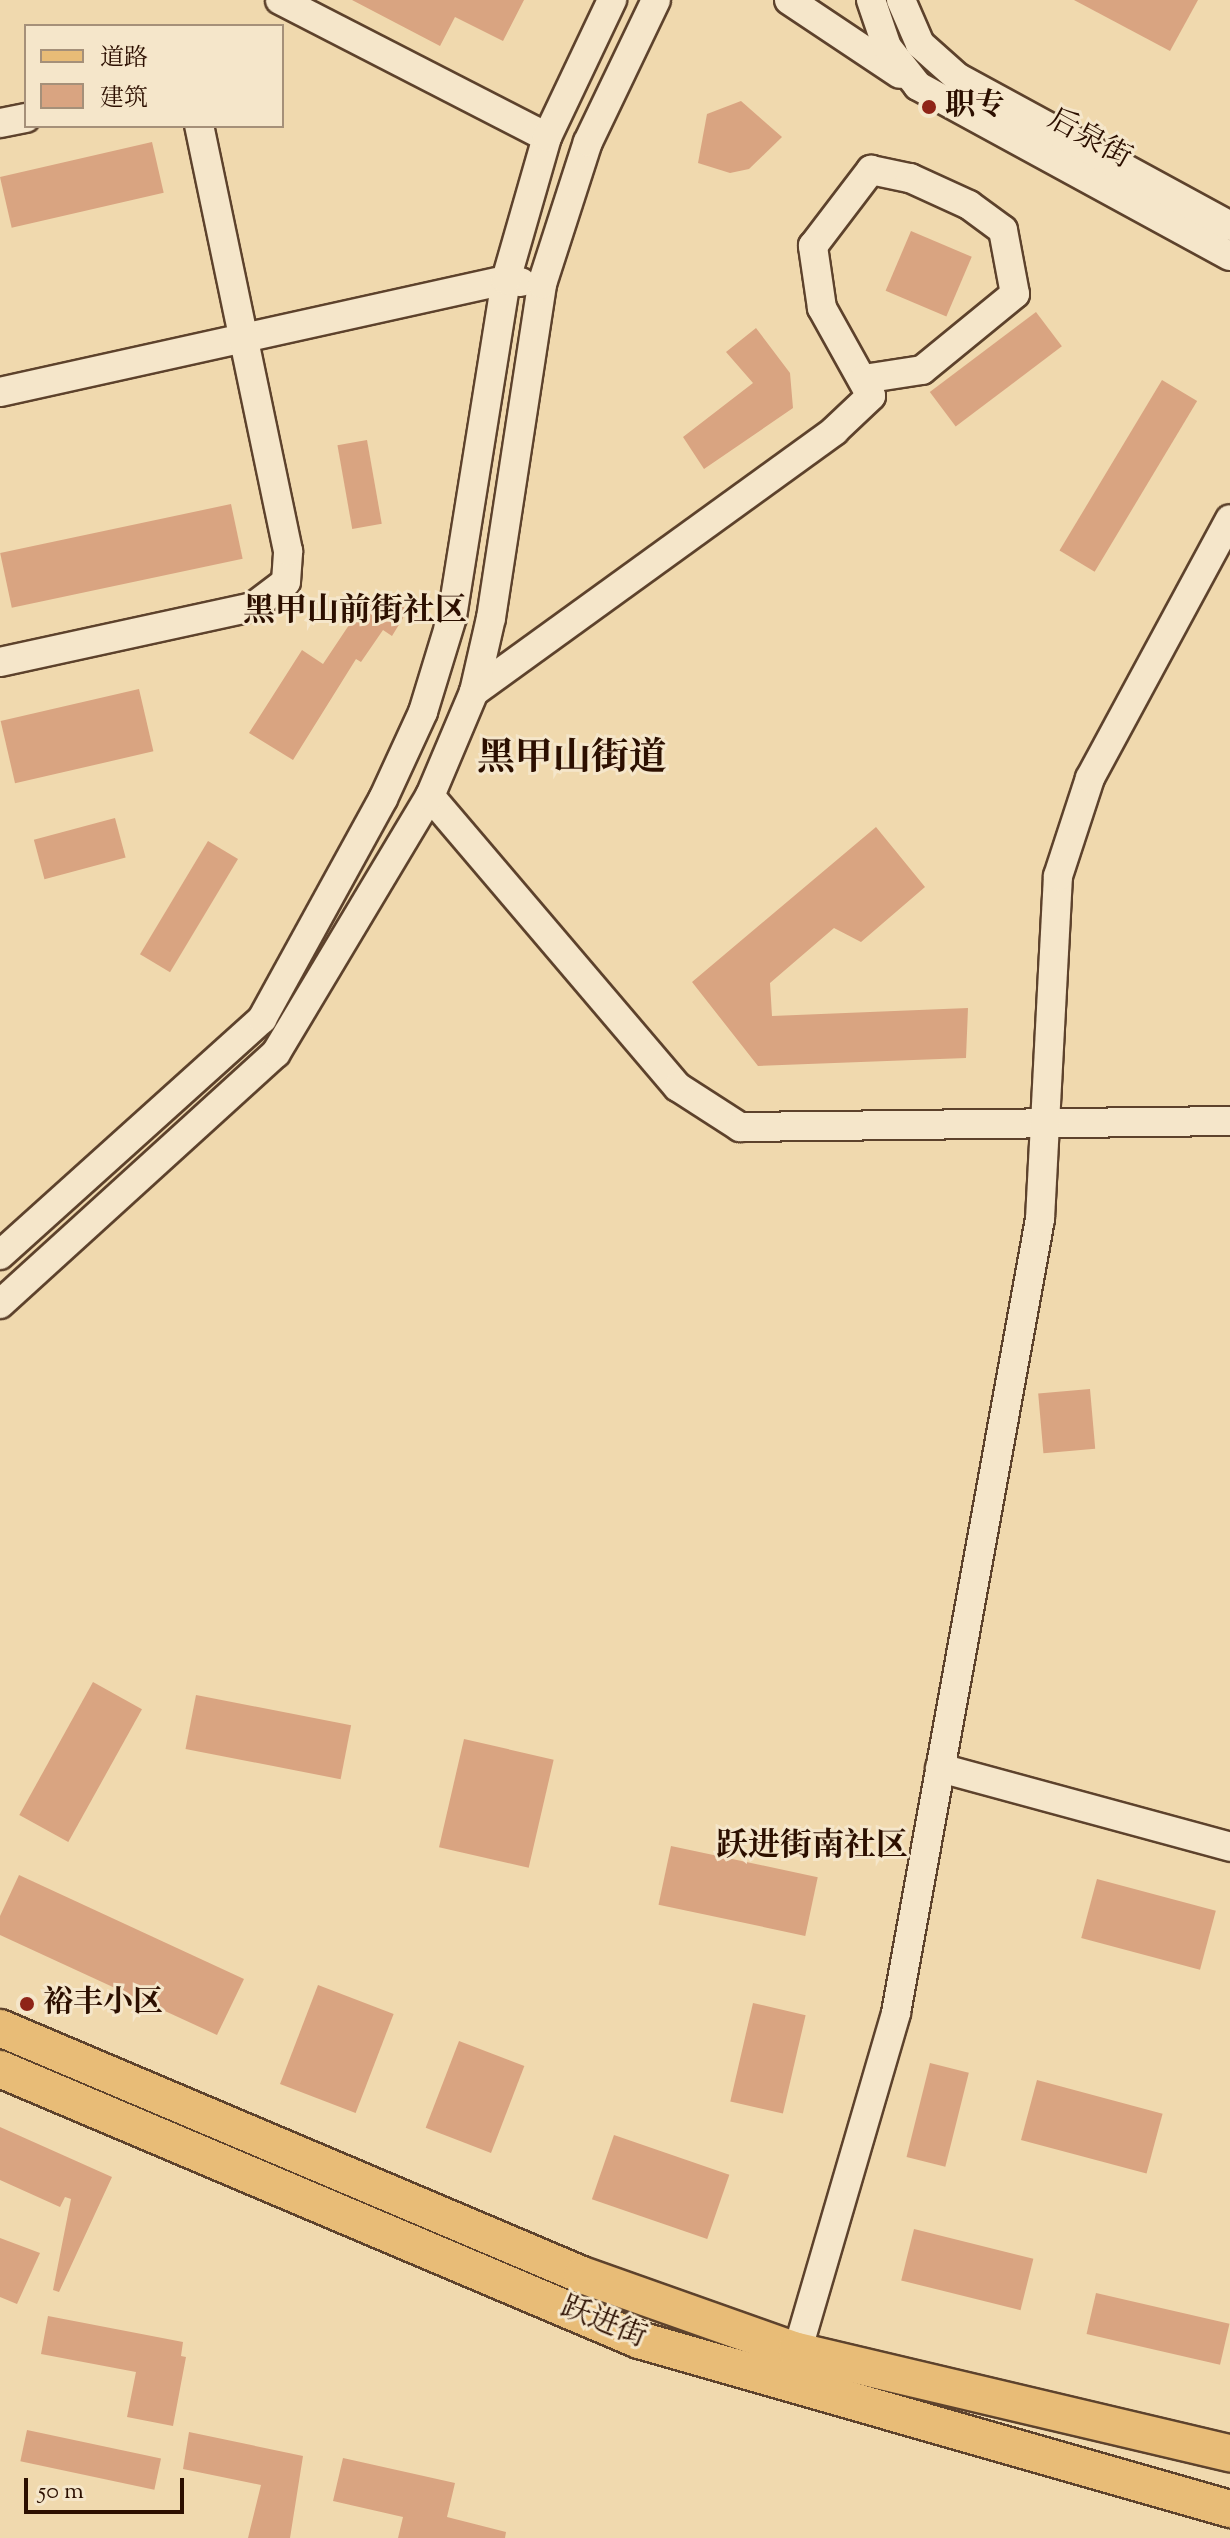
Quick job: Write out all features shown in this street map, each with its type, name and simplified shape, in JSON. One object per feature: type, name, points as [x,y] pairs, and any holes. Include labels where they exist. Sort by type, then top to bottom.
[{"type":"main road","name":"跃进街","points":[[0,2028],[939,2427],[1230,2509]]},
{"type":"main road","name":"跃进街","points":[[0,2069],[639,2340],[793,2367],[955,2389],[1230,2453]]},
{"type":"main road","points":[[939,2427],[927,2413],[934,2394],[955,2389]]},
{"type":"street","points":[[280,0],[547,137]]},
{"type":"street","points":[[0,1255],[262,1019],[383,799],[423,712],[452,617],[506,280],[547,137],[612,0]]},
{"type":"street","points":[[0,1304],[276,1053],[430,796],[474,692],[491,618],[542,284],[588,142],[656,0]]},
{"type":"street","points":[[789,0],[918,86]]},
{"type":"street","name":"后泉街","points":[[871,0],[887,47],[918,86],[1230,256]]},
{"type":"street","name":"后泉街","points":[[901,0],[920,44],[957,77],[1230,226]]},
{"type":"street","points":[[0,123],[24,118]]},
{"type":"street","points":[[0,662],[253,607],[286,582],[288,551],[199,128]]},
{"type":"street","points":[[474,692],[834,431],[871,396],[822,308],[813,246],[871,170],[910,178],[969,205],[1003,230],[1015,294],[922,370],[864,379]]},
{"type":"street","points":[[0,392],[506,280],[542,284]]},
{"type":"street","points":[[793,2367],[896,2013],[1040,1219],[1041,1126],[1058,876],[1090,778],[1230,519]]},
{"type":"street","points":[[430,796],[678,1087],[740,1127],[1041,1126],[1230,1121]]},
{"type":"street","points":[[940,1768],[1230,1847]]},
{"type":"building","points":[[352,0],[524,0],[503,41],[455,17],[440,46]]},
{"type":"building","points":[[1074,0],[1198,0],[1170,51]]},
{"type":"building","points":[[741,101],[782,137],[749,169],[730,173],[698,163],[707,114]]},
{"type":"building","points":[[152,142],[164,193],[12,228],[0,177]]},
{"type":"building","points":[[911,231],[972,257],[946,317],[886,291]]},
{"type":"building","points":[[1036,312],[1062,346],[956,426],[930,392]]},
{"type":"building","points":[[756,328],[790,373],[793,408],[704,469],[683,437],[753,383],[726,352]]},
{"type":"building","points":[[1162,380],[1197,401],[1095,572],[1060,551]]},
{"type":"building","points":[[367,440],[382,524],[352,529],[337,445]]},
{"type":"building","points":[[231,504],[243,559],[12,608],[0,553]]},
{"type":"building","points":[[379,592],[408,610],[392,636],[383,630],[361,662],[356,659],[293,760],[249,733],[302,650],[323,664],[357,613],[363,617]]},
{"type":"building","points":[[139,689],[153,751],[15,783],[1,721]]},
{"type":"building","points":[[115,818],[126,858],[44,879],[34,840]]},
{"type":"building","points":[[876,827],[925,887],[861,942],[834,928],[770,983],[772,1016],[968,1008],[966,1058],[758,1066],[692,982]]},
{"type":"building","points":[[208,841],[238,859],[170,972],[140,954]]},
{"type":"building","points":[[1090,1389],[1095,1449],[1043,1453],[1038,1394]]},
{"type":"building","points":[[93,1682],[142,1709],[68,1842],[19,1815]]},
{"type":"building","points":[[196,1695],[351,1725],[341,1779],[186,1749]]},
{"type":"building","points":[[464,1739],[554,1760],[529,1868],[439,1847]]},
{"type":"building","points":[[671,1846],[818,1877],[805,1936],[659,1905]]},
{"type":"building","points":[[19,1875],[244,1979],[217,2035],[0,1935],[0,1916]]},
{"type":"building","points":[[1097,1879],[1216,1911],[1200,1970],[1081,1938]]},
{"type":"building","points":[[318,1985],[394,2014],[356,2113],[280,2084]]},
{"type":"building","points":[[753,2003],[806,2015],[783,2114],[730,2101]]},
{"type":"building","points":[[459,2041],[524,2066],[491,2153],[426,2128]]},
{"type":"building","points":[[930,2063],[969,2073],[945,2167],[907,2157]]},
{"type":"building","points":[[1037,2080],[1163,2114],[1147,2174],[1021,2140]]},
{"type":"building","points":[[0,2127],[112,2177],[59,2292],[53,2290],[71,2199],[65,2197],[60,2207],[0,2180]]},
{"type":"building","points":[[614,2135],[729,2175],[707,2239],[592,2199]]},
{"type":"building","points":[[914,2229],[1033,2259],[1021,2310],[901,2280]]},
{"type":"building","points":[[0,2238],[40,2253],[17,2304],[0,2297]]},
{"type":"building","points":[[1096,2293],[1229,2324],[1220,2365],[1087,2334]]},
{"type":"building","points":[[48,2316],[183,2342],[181,2356],[186,2357],[173,2426],[127,2417],[136,2372],[41,2354]]},
{"type":"building","points":[[27,2430],[161,2458],[154,2490],[20,2461]]},
{"type":"building","points":[[189,2432],[303,2456],[290,2538],[248,2538],[261,2485],[183,2469]]},
{"type":"building","points":[[343,2458],[455,2483],[447,2517],[506,2532],[505,2538],[398,2538],[403,2517],[333,2501]]},
{"type":"place","name":"职专","points":[[929,107]]},
{"type":"place","name":"裕丰小区","points":[[27,2004]]},
{"type":"district","name":"黑甲山前街社区","points":[[355,612]]},
{"type":"district","name":"黑甲山街道","points":[[572,761]]},
{"type":"district","name":"跃进街南社区","points":[[812,1847]]}]
